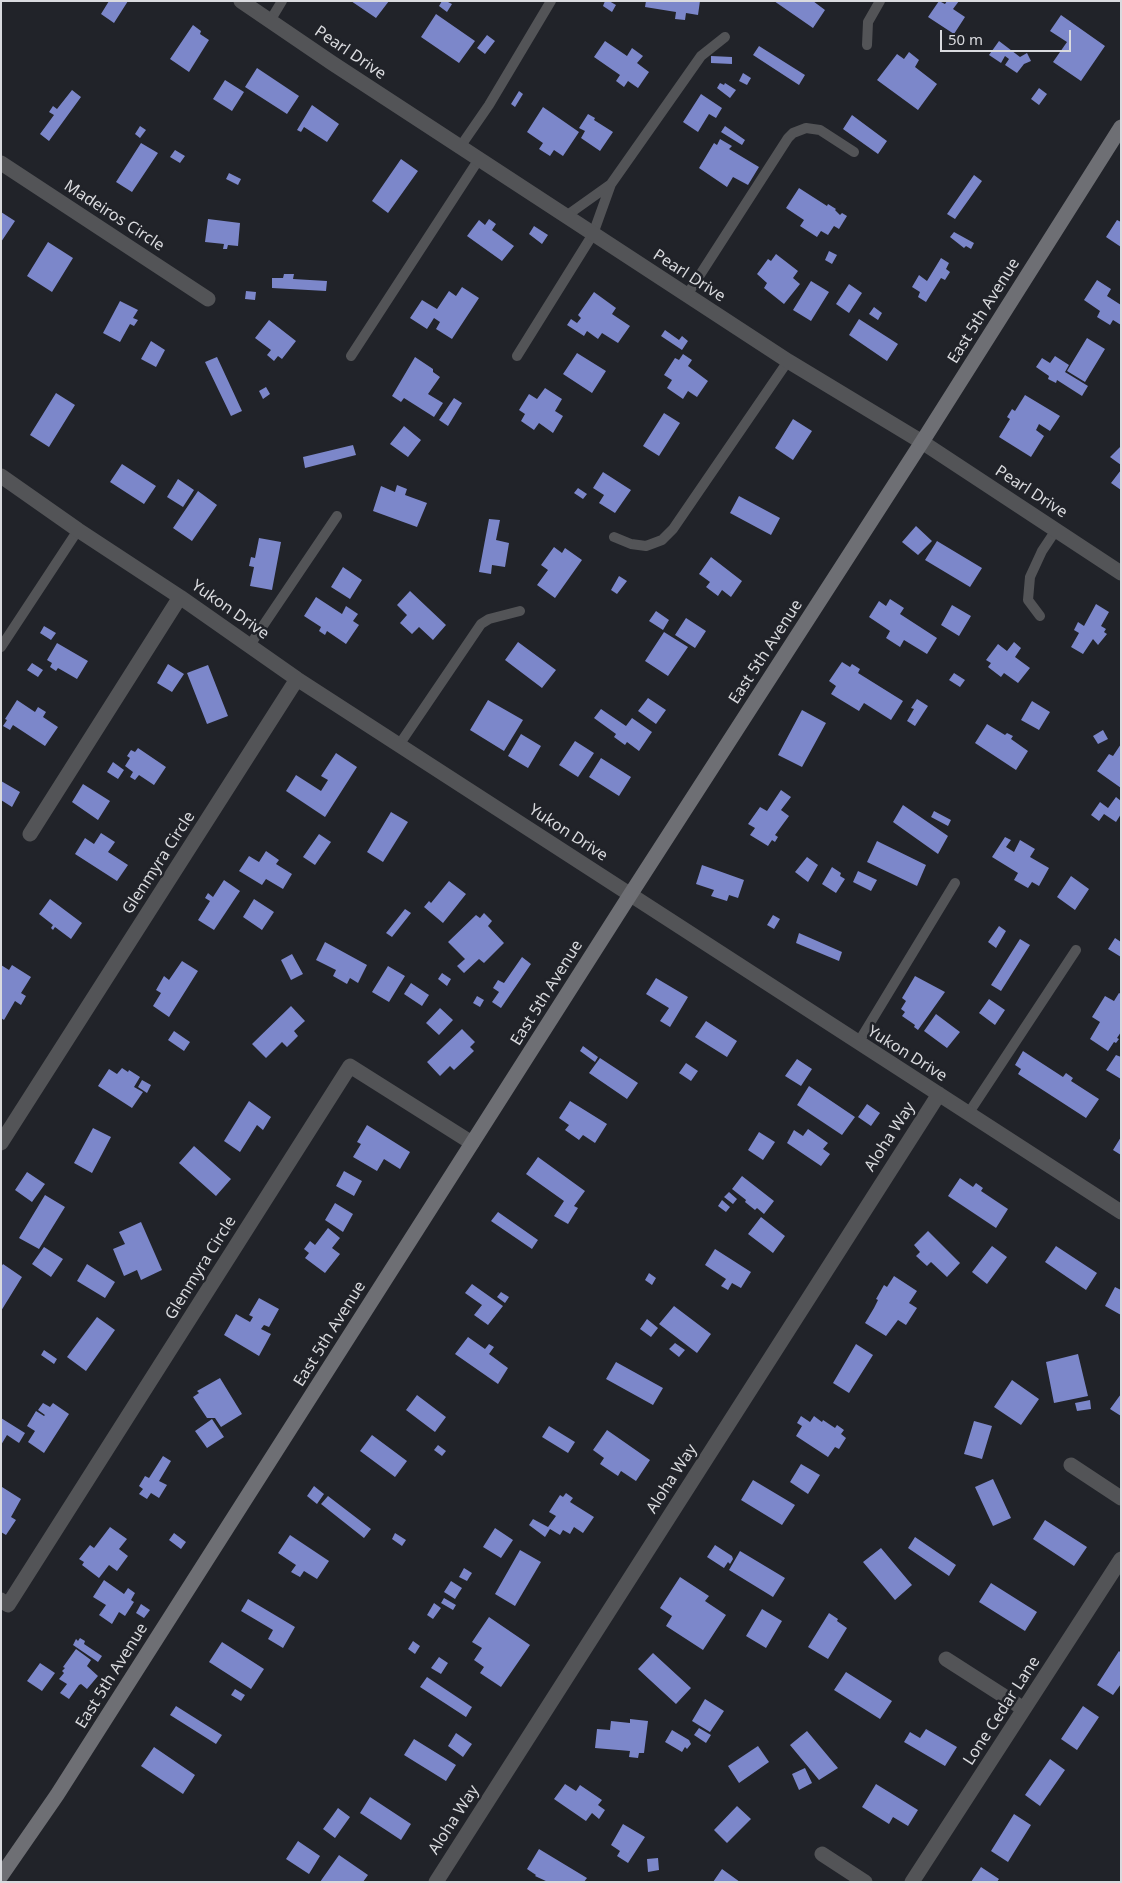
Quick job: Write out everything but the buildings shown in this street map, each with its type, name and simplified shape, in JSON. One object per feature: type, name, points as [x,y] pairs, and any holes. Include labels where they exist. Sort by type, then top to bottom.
[{"type":"street","name":"Pearl Drive","points":[[241,1],[460,147],[788,361],[922,442],[1121,573]]},
{"type":"street","name":"East 5th Avenue","points":[[1,1876],[57,1795],[630,895],[922,442],[1121,126]]},
{"type":"street","name":"Madeiros Circle","points":[[1,163],[208,299]]},
{"type":"street","name":"Yukon Drive","points":[[1,476],[297,679],[1121,1212]]},
{"type":"street","points":[[30,834],[180,597]]},
{"type":"street","name":"Glenmyra Circle","points":[[1,1143],[297,679]]},
{"type":"street","name":"Glenmyra Circle","points":[[1,1600],[8,1605],[350,1066],[472,1143]]},
{"type":"street","name":"Aloha Way","points":[[436,1882],[939,1094]]},
{"type":"street","points":[[1071,1465],[1121,1498]]},
{"type":"street","name":"Lone Cedar Lane","points":[[912,1882],[1121,1559]]},
{"type":"street","points":[[946,1659],[1024,1709]]},
{"type":"street","points":[[822,1854],[865,1882]]},
{"type":"lane","points":[[270,21],[282,1]]},
{"type":"lane","points":[[460,147],[489,105],[551,1]]},
{"type":"lane","points":[[867,45],[868,22],[880,1]]},
{"type":"lane","points":[[517,356],[593,234],[611,184],[702,56],[725,37]]},
{"type":"lane","points":[[687,295],[793,133],[806,128],[820,130],[854,152]]},
{"type":"lane","points":[[351,356],[479,159]]},
{"type":"lane","points":[[566,216],[611,184]]},
{"type":"lane","points":[[614,536],[631,544],[646,546],[662,540],[673,529],[788,361]]},
{"type":"lane","points":[[250,645],[337,516]]},
{"type":"lane","points":[[1,647],[78,530]]},
{"type":"lane","points":[[1040,616],[1028,600],[1029,584],[1036,563],[1056,530]]},
{"type":"lane","points":[[399,745],[481,624],[489,619],[520,611]]},
{"type":"lane","points":[[858,1043],[955,883]]},
{"type":"lane","points":[[968,1114],[1076,950]]}]
